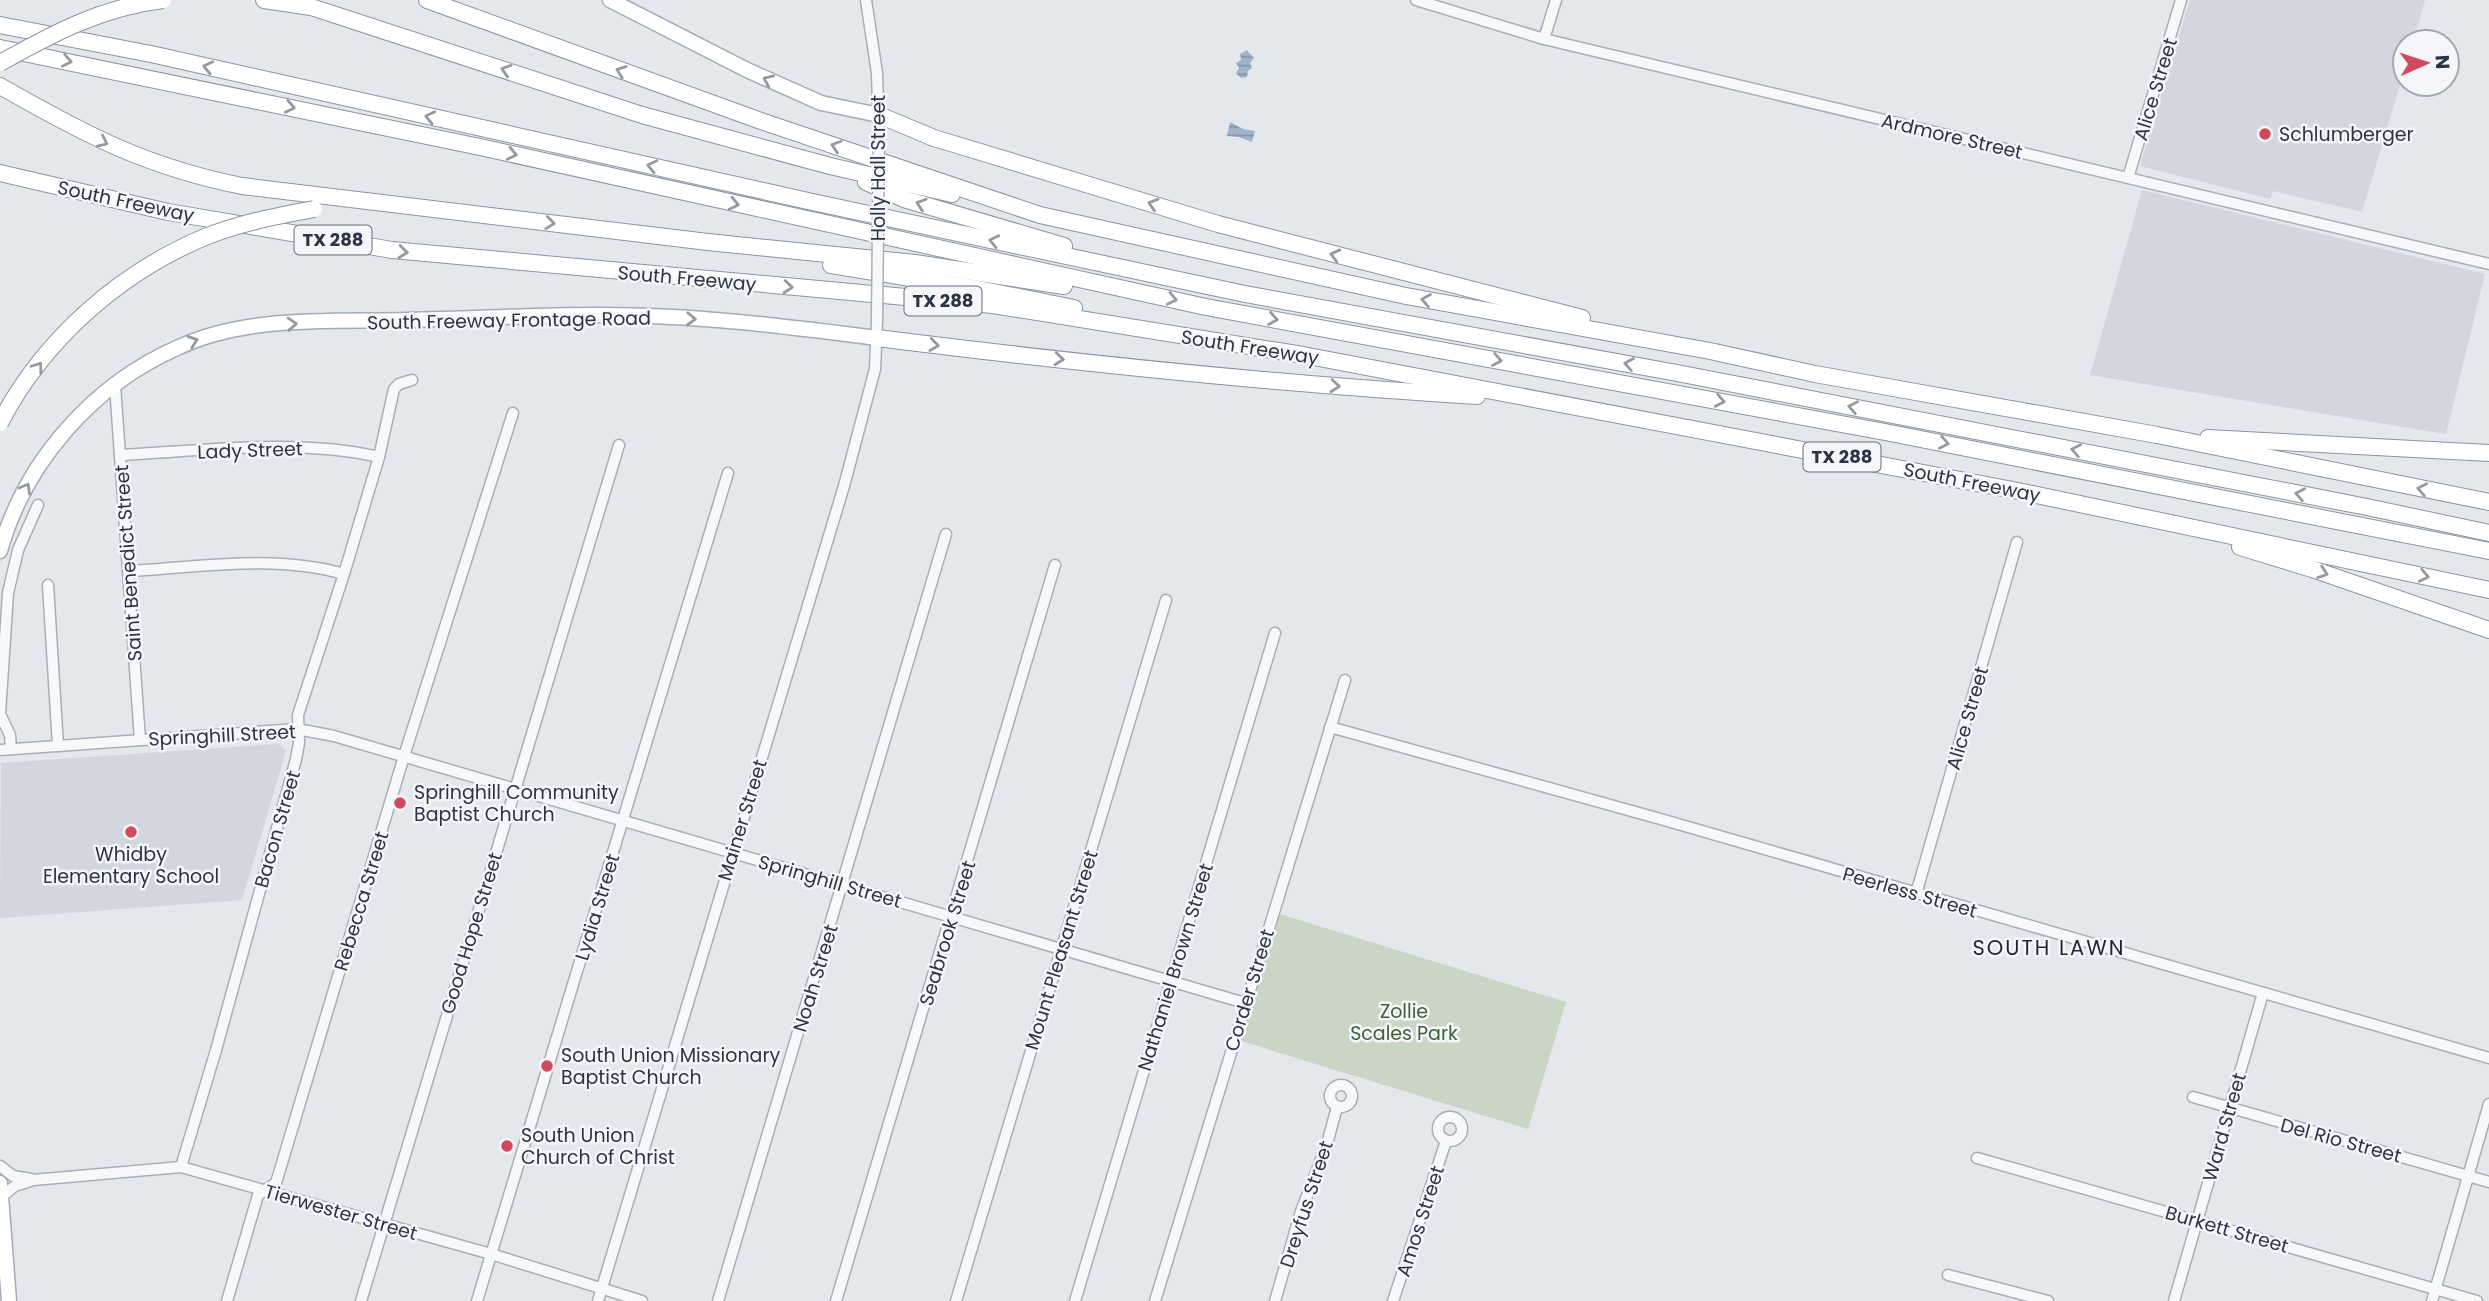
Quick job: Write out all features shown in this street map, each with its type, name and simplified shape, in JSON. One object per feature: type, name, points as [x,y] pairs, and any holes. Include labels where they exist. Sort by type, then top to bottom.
[{"type":"highway","points":[[0,63],[60,29],[97,14],[142,2],[163,0]]},
{"type":"highway","points":[[264,0],[311,7],[642,115],[830,166],[1040,215],[1406,296],[1710,351],[1815,374],[2157,435],[2489,502]]},
{"type":"highway","points":[[322,0],[424,43]]},
{"type":"highway","points":[[427,0],[761,121],[1040,215]]},
{"type":"highway","points":[[0,25],[151,54],[804,200],[1245,294],[1677,373],[2489,533]]},
{"type":"highway","points":[[0,48],[480,147],[1206,307],[1885,432],[2489,551]]},
{"type":"highway","points":[[0,86],[71,127],[156,164],[312,201],[360,200],[708,242],[915,263],[1057,286],[1101,285]]},
{"type":"highway","points":[[879,115],[934,138],[1218,224],[1710,351]]},
{"type":"highway","points":[[830,166],[904,199],[939,210],[1091,254],[1217,280],[1245,294]]},
{"type":"highway","name":"South Freeway","points":[[0,173],[167,212],[392,250],[993,305],[1357,365],[2013,490],[2489,590]]},
{"type":"highway","points":[[0,423],[9,406],[51,349],[85,314],[135,274],[205,237],[312,201]]},
{"type":"highway","points":[[708,242],[1060,305],[1212,341]]},
{"type":"highway","points":[[877,330],[995,353],[1356,388],[1542,400]]},
{"type":"highway","points":[[2157,435],[2489,453]]},
{"type":"highway","points":[[2367,507],[2489,524]]},
{"type":"highway","points":[[2141,517],[2312,569],[2489,630]]},
{"type":"highway","points":[[2362,526],[2489,558]]},
{"type":"main road","points":[[610,0],[747,70],[821,103],[879,115]]},
{"type":"main road","name":"South Freeway Frontage Road","points":[[0,551],[12,514],[25,488],[69,426],[90,405],[152,359],[225,331],[292,324],[594,315],[877,330]]},
{"type":"main road","points":[[1,1190],[9,1301]]},
{"type":"street","name":"Holly Hall Street","points":[[866,0],[874,38],[879,115],[877,330]]},
{"type":"street","name":"Ardmore Street","points":[[1416,0],[1544,39],[2489,264]]},
{"type":"street","points":[[1544,39],[1556,0]]},
{"type":"street","name":"Alice Street","points":[[2128,178],[2181,0]]},
{"type":"street","name":"Mainer Street","points":[[598,1301],[862,422],[874,369],[877,330]]},
{"type":"street","name":"Bacon Street","points":[[181,1167],[296,759],[299,715],[379,457],[394,389],[399,384],[412,380]]},
{"type":"street","name":"Saint Benedict Street","points":[[115,386],[140,740]]},
{"type":"street","name":"Rebecca Street","points":[[227,1301],[258,1195],[276,1183],[404,756],[513,413]]},
{"type":"street","name":"Good Hope Street","points":[[360,1301],[619,445]]},
{"type":"street","name":"Lady Street","points":[[120,455],[292,447],[351,450],[379,457]]},
{"type":"street","name":"Lydia Street","points":[[477,1301],[728,473]]},
{"type":"street","points":[[6,750],[10,735],[1,714],[5,615],[18,550],[38,505]]},
{"type":"street","name":"Noah Street","points":[[718,1301],[946,534]]},
{"type":"street","name":"Alice Street","points":[[1916,894],[2017,542]]},
{"type":"street","points":[[129,570],[272,563],[319,567],[344,575]]},
{"type":"street","name":"Seabrook Street","points":[[836,1301],[1055,565]]},
{"type":"street","points":[[48,585],[58,746]]},
{"type":"street","name":"Mount Pleasant Street","points":[[956,1301],[1166,600]]},
{"type":"street","name":"Nathaniel Brown Street","points":[[1075,1301],[1275,633]]},
{"type":"street","name":"Corder Street","points":[[1155,1301],[1345,680]]},
{"type":"street","name":"Peerless Street","points":[[1330,727],[2489,1058]]},
{"type":"street","name":"Springhill Street","points":[[6,750],[297,729],[334,736],[1245,1003]]},
{"type":"street","name":"Ward Street","points":[[2174,1301],[2263,993]]},
{"type":"street","name":"Del Rio Street","points":[[2193,1097],[2489,1182]]},
{"type":"street","points":[[2432,1301],[2489,1104]]},
{"type":"street","name":"Dreyfus Street","points":[[1275,1301],[1301,1211],[1338,1107]]},
{"type":"street","name":"Amos Street","points":[[1394,1301],[1446,1141]]},
{"type":"street","name":"Burkett Street","points":[[1977,1158],[2477,1301]]},
{"type":"street","name":"Tierwester Street","points":[[0,1166],[13,1176],[33,1180]]},
{"type":"street","name":"Tierwester Street","points":[[1,1190],[33,1180],[181,1167],[491,1254],[642,1301]]},
{"type":"street","points":[[1948,1275],[2048,1301]]},
{"type":"shaded area","points":[[2190,0],[2425,0],[2417,28],[2391,28],[2391,98],[2396,98],[2362,212],[2273,191],[2270,199],[2140,166]]},
{"type":"shaded area","points":[[2142,190],[2485,274],[2446,434],[2090,375]]},
{"type":"shaded area","name":"Whidby Elementary School","points":[[279,744],[286,751],[242,900],[0,918],[1,763]]},
{"type":"green space","name":"Zollie Scales Park","points":[[1280,914],[1566,1002],[1528,1129],[1241,1041]]},
{"type":"water","points":[[1247,50],[1254,58],[1250,63],[1252,68],[1247,77],[1241,78],[1236,73],[1239,68],[1236,63],[1241,60],[1240,54]]},
{"type":"water","points":[[1230,122],[1243,129],[1255,131],[1252,142],[1227,136]]},
{"type":"place","name":"Schlumberger","points":[[2265,134]]},
{"type":"place","name":"Springhill Community Baptist Church","points":[[400,803]]},
{"type":"place","name":"Whidby Elementary School","points":[[131,832]]},
{"type":"place","name":"South Union Missionary Baptist Church","points":[[547,1066]]},
{"type":"place","name":"South Union Church of Christ","points":[[507,1146]]},
{"type":"district","name":"SOUTH LAWN","points":[[2049,948]]}]
